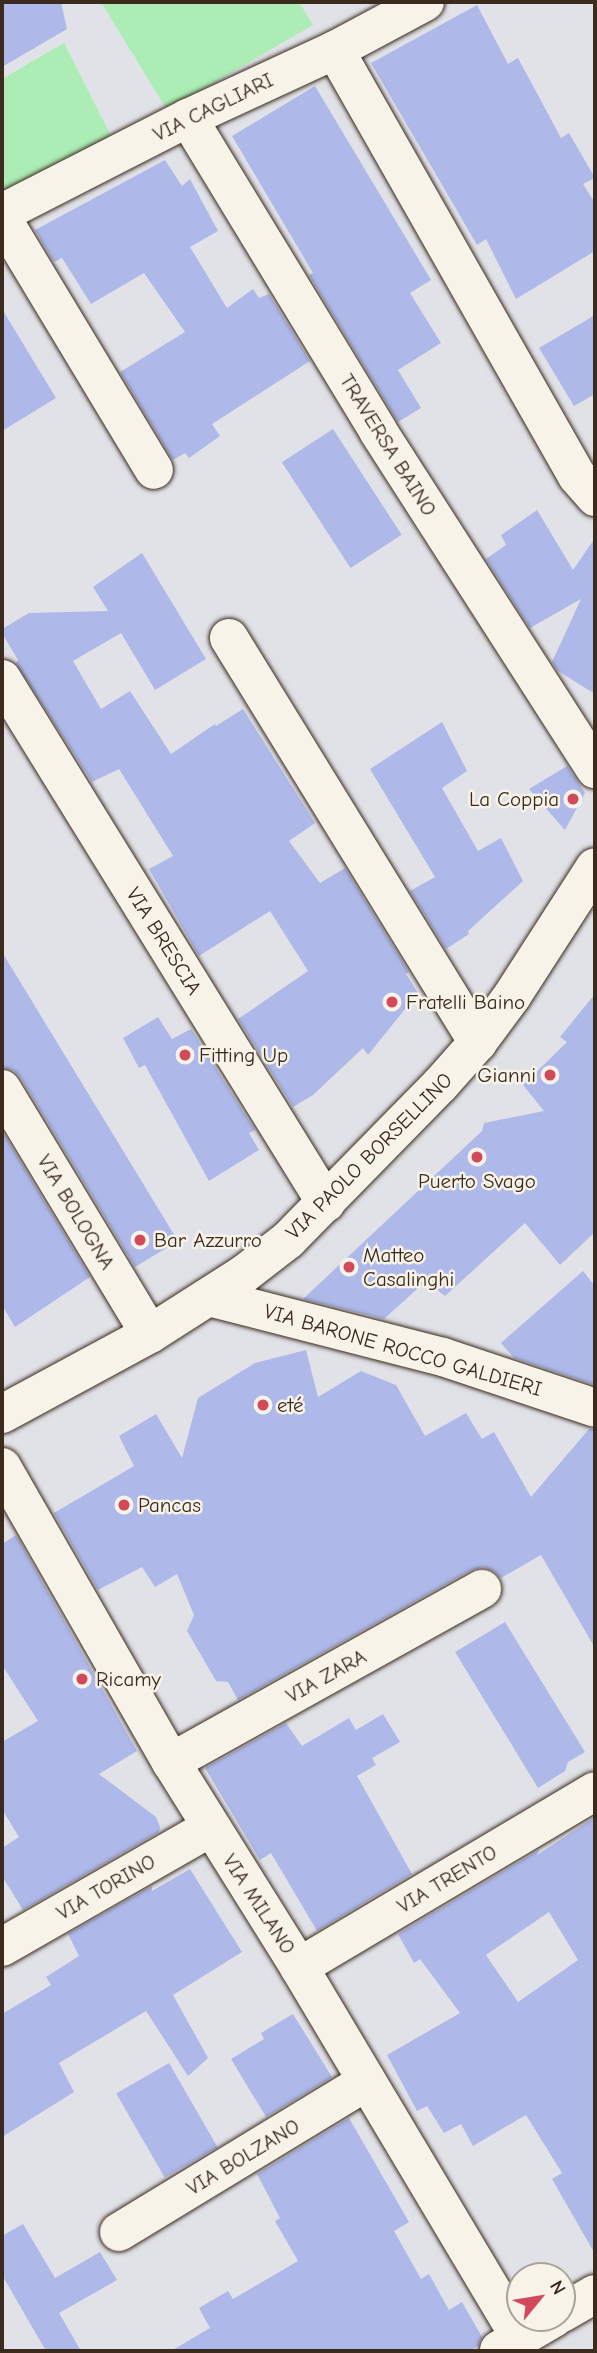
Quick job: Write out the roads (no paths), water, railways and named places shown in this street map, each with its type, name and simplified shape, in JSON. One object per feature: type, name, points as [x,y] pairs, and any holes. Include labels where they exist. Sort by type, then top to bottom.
[{"type":"street","name":"VIA CAGLIARI","points":[[2,215],[188,118],[335,50],[425,2]]},
{"type":"street","points":[[335,50],[573,470],[595,497]]},
{"type":"street","name":"TRAVERSA BAINO","points":[[188,118],[378,431],[595,769]]},
{"type":"street","points":[[2,215],[155,470]]},
{"type":"street","points":[[229,638],[478,1042]]},
{"type":"street","name":"VIA BRESCIA","points":[[2,679],[326,1203]]},
{"type":"street","name":"VIA PAOLO BORSELLINO","points":[[2,1414],[150,1334],[209,1297],[288,1240],[478,1042],[512,996],[595,867]]},
{"type":"street","name":"VIA BOLOGNA","points":[[2,1089],[150,1334]]},
{"type":"street","name":"VIA BARONE ROCCO GALDIERI","points":[[209,1297],[443,1357],[595,1408]]},
{"type":"street","name":"VIA MILANO","points":[[2,1467],[210,1828],[299,1967],[367,2081],[509,2345]]},
{"type":"street","name":"VIA ZARA","points":[[171,1762],[482,1589]]},
{"type":"street","name":"VIA TRENTO","points":[[299,1967],[595,1791]]},
{"type":"street","name":"VIA TORINO","points":[[2,1947],[210,1828]]},
{"type":"street","name":"VIA BOLZANO","points":[[119,2232],[367,2081]]},
{"type":"street","points":[[576,2305],[595,2294]]},
{"type":"street","points":[[509,2345],[531,2332]]},
{"type":"place","name":"La Coppia","points":[[573,799]]},
{"type":"place","name":"Fratelli Baino","points":[[392,1002]]},
{"type":"place","name":"Fitting Up","points":[[185,1055]]},
{"type":"place","name":"Gianni","points":[[550,1075]]},
{"type":"place","name":"Puerto Svago","points":[[477,1157]]},
{"type":"place","name":"Bar Azzurro","points":[[140,1240]]},
{"type":"place","name":"Matteo Casalinghi","points":[[349,1267]]},
{"type":"place","name":"eté","points":[[263,1405]]},
{"type":"place","name":"Pancas","points":[[124,1505]]},
{"type":"place","name":"Ricamy","points":[[82,1679]]}]
